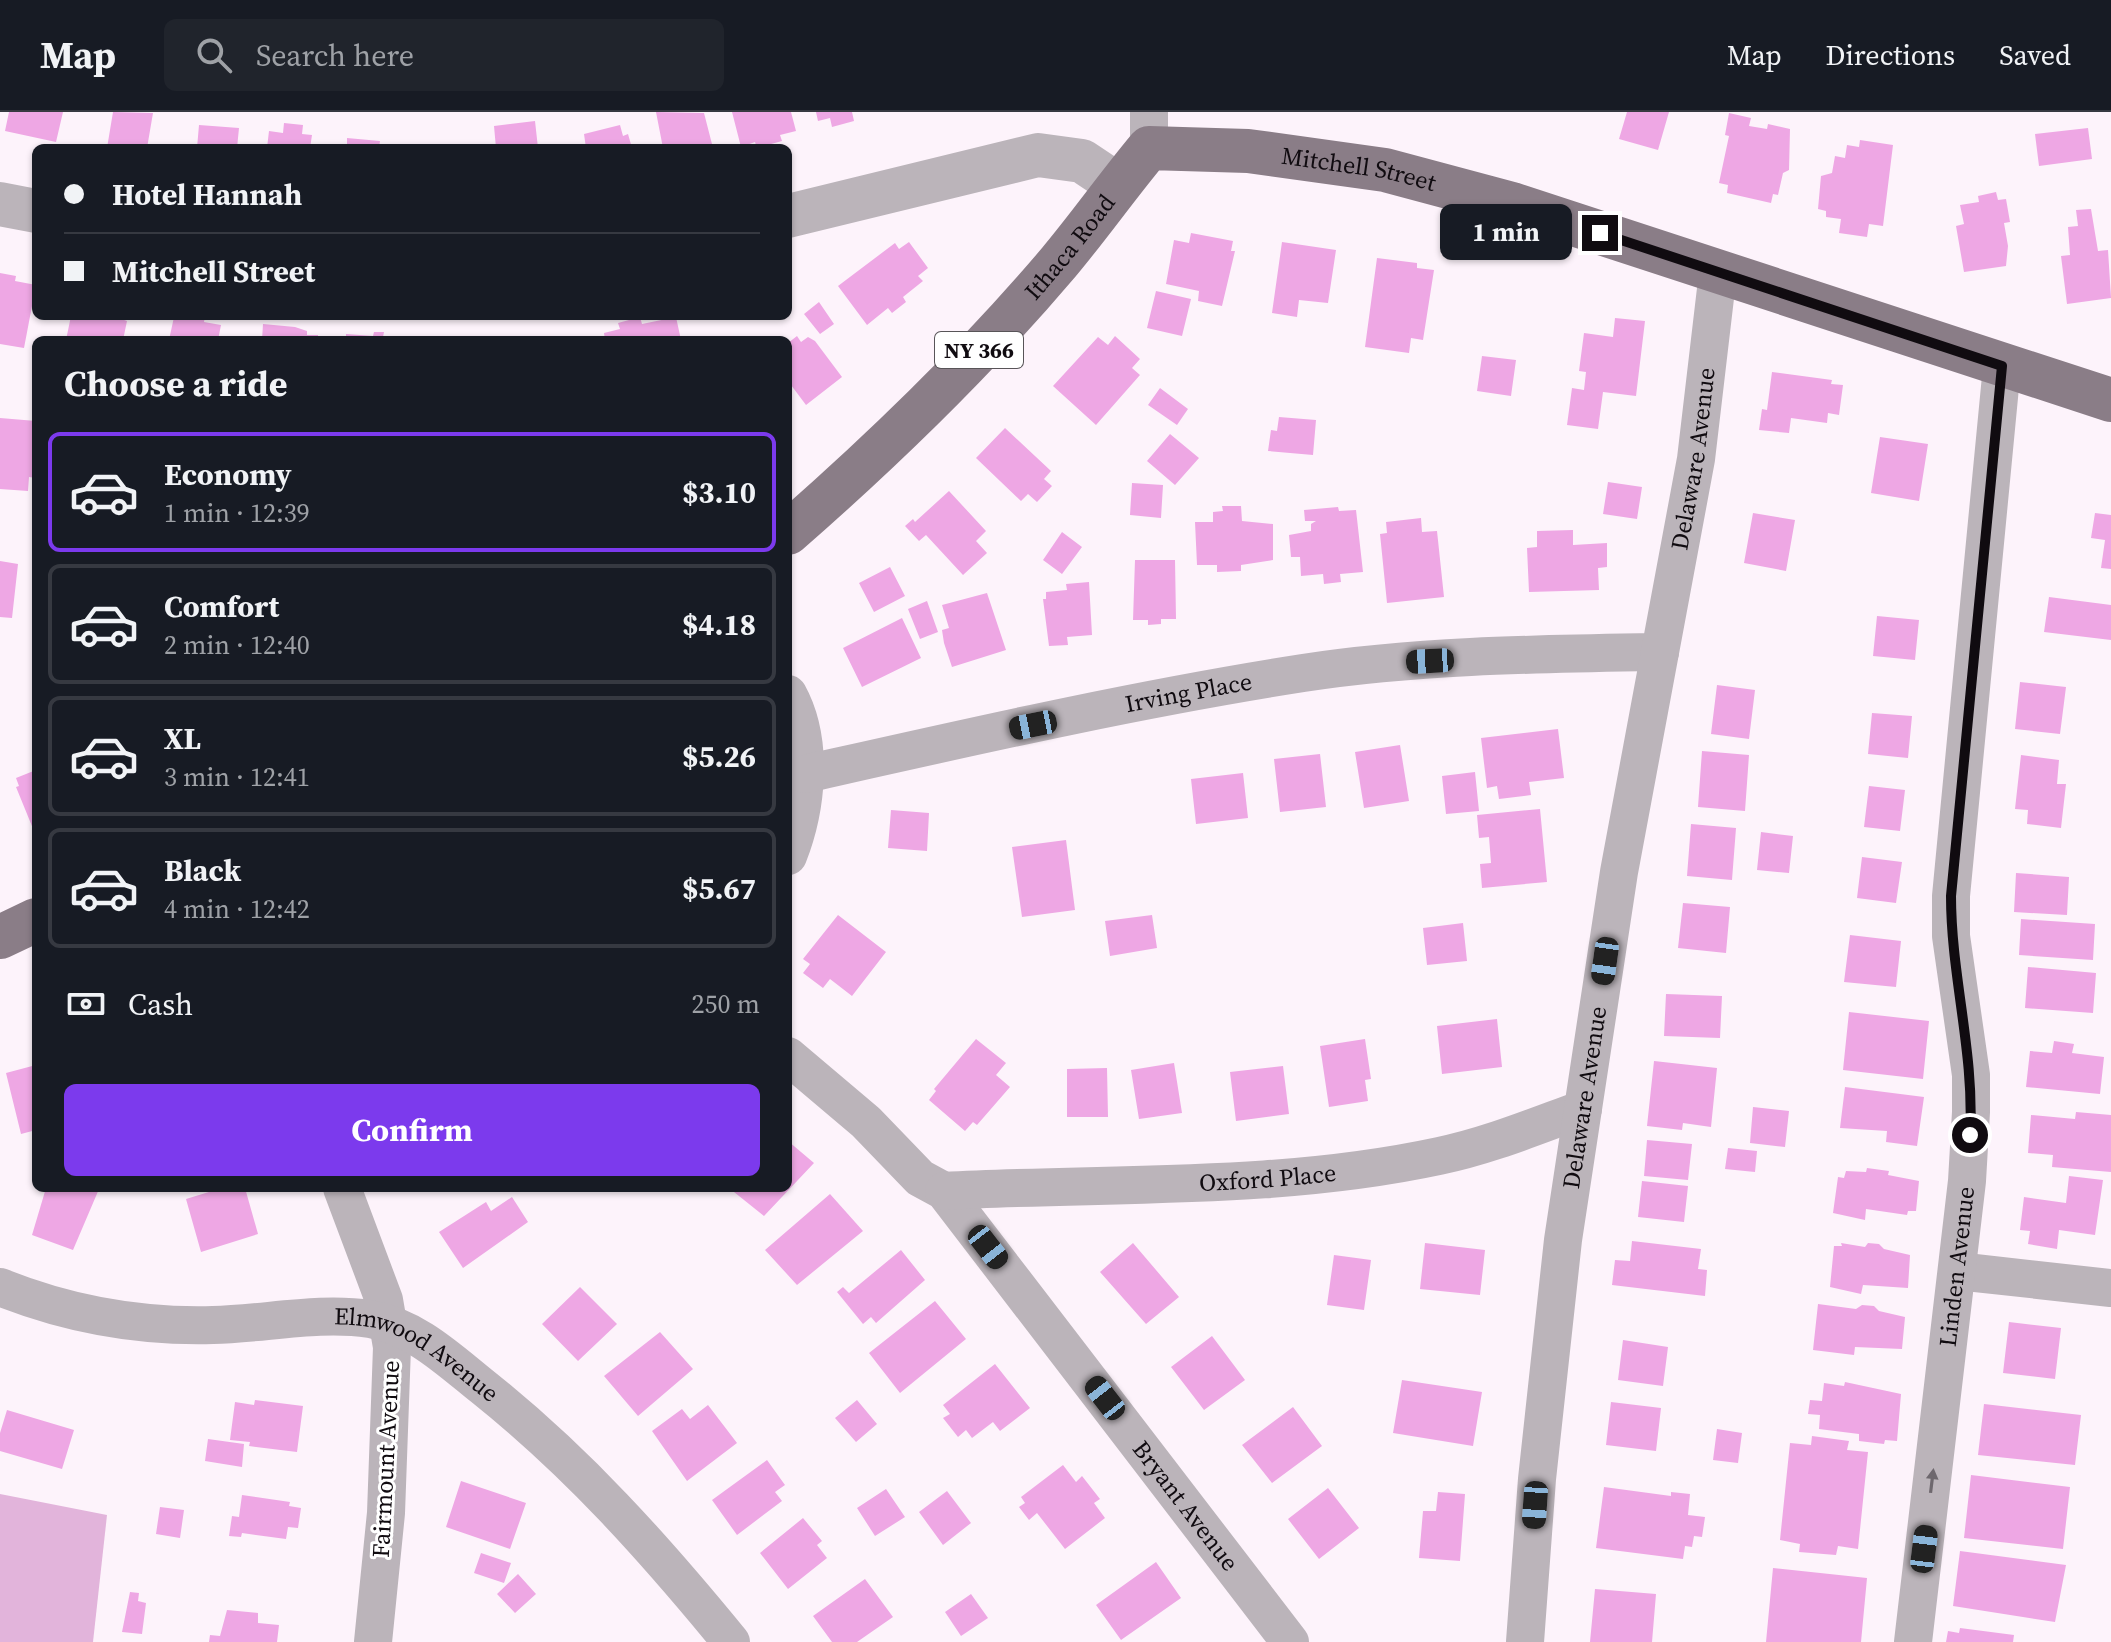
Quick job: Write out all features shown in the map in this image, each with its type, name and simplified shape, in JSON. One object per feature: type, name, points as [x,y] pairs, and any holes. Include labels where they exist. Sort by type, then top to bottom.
[{"type":"main road","name":"Ithaca Road","points":[[792,530],[850,479],[974,355],[1059,262],[1118,185],[1149,130]]},
{"type":"main road","name":"Mitchell Street","points":[[1149,130],[1248,151],[1385,170],[1512,204],[2111,400]]},
{"type":"main road","points":[[0,937],[32,922]]},
{"type":"street","points":[[792,215],[1038,155],[1082,161],[1118,185]]},
{"type":"street","points":[[0,204],[32,210]]},
{"type":"street","name":"Delaware Avenue","points":[[1525,1642],[1541,1442],[1563,1240],[1619,872],[1696,459],[1718,272]]},
{"type":"street","name":"Linden Avenue","points":[[1913,1642],[1967,1181],[1971,1075],[1951,936],[1951,896],[2002,366]]},
{"type":"street","name":"Irving Place","points":[[805,774],[991,733],[1305,673],[1401,662],[1660,652]]},
{"type":"street","points":[[792,708],[801,739],[805,774],[803,804],[792,842]]},
{"type":"street","name":"Bryant Avenue","points":[[792,1059],[866,1122],[920,1178],[944,1191],[1290,1642]]},
{"type":"street","name":"Oxford Place","points":[[944,1191],[1072,1184],[1235,1182],[1330,1174],[1440,1156],[1518,1133],[1583,1109]]},
{"type":"street","name":"Fairmount Avenue","points":[[343,1192],[389,1323],[393,1365],[386,1513],[373,1642]]},
{"type":"street","points":[[1957,1271],[2111,1288]]},
{"type":"street","name":"Elmwood Avenue","points":[[0,1287],[64,1311],[159,1325],[339,1318],[389,1323],[433,1347],[550,1441],[666,1562],[731,1642]]},
{"type":"shaded area","points":[[0,1494],[107,1515],[93,1642],[0,1642]]},
{"type":"building","points":[[9,112],[63,112],[56,142],[5,131]]},
{"type":"building","points":[[113,112],[153,113],[148,144],[108,144]]},
{"type":"building","points":[[656,112],[704,113],[712,144],[662,144]]},
{"type":"building","points":[[732,112],[791,112],[796,131],[780,135],[782,141],[740,144]]},
{"type":"building","points":[[816,112],[852,112],[854,121],[832,127],[830,118],[818,121]]},
{"type":"building","points":[[1627,112],[1669,112],[1658,150],[1619,139]]},
{"type":"building","points":[[1729,113],[1751,118],[1749,126],[1767,129],[1768,124],[1790,129],[1789,170],[1783,173],[1778,195],[1773,194],[1771,203],[1727,193],[1728,185],[1719,183],[1729,136],[1725,135]]},
{"type":"building","points":[[535,121],[538,144],[496,144],[494,126]]},
{"type":"building","points":[[284,123],[303,125],[302,134],[312,135],[311,144],[267,144],[269,131],[283,133]]},
{"type":"building","points":[[199,125],[239,128],[237,144],[197,144]]},
{"type":"building","points":[[620,125],[623,136],[628,134],[631,144],[585,144],[584,134]]},
{"type":"building","points":[[2088,128],[2092,159],[2039,166],[2035,134]]},
{"type":"building","points":[[347,138],[380,141],[380,144],[347,144]]},
{"type":"building","points":[[1860,140],[1893,145],[1883,226],[1869,224],[1867,237],[1839,233],[1841,219],[1826,217],[1826,211],[1818,209],[1821,176],[1832,173],[1835,156],[1845,158],[1847,145],[1859,147]]},
{"type":"building","points":[[1996,192],[1998,200],[2006,199],[2010,222],[2004,223],[2008,246],[2006,266],[1964,272],[1956,226],[1964,224],[1960,205],[1979,202],[1978,196]]},
{"type":"building","points":[[2091,209],[2098,251],[2108,250],[2111,298],[2067,304],[2061,256],[2070,255],[2068,227],[2078,226],[2076,210]]},
{"type":"building","points":[[1191,233],[1233,241],[1231,251],[1235,251],[1222,306],[1198,301],[1199,291],[1166,284],[1174,240],[1189,243]]},
{"type":"building","points":[[909,242],[928,268],[918,276],[923,281],[903,297],[906,302],[892,313],[888,308],[867,325],[838,286],[895,243],[899,249]]},
{"type":"building","points":[[1282,242],[1336,250],[1328,303],[1299,300],[1297,317],[1272,313]]},
{"type":"building","points":[[1377,258],[1417,263],[1417,268],[1434,270],[1423,340],[1411,338],[1409,353],[1365,347]]},
{"type":"building","points":[[0,273],[16,276],[15,281],[32,284],[32,306],[24,348],[0,344]]},
{"type":"building","points":[[1156,291],[1191,299],[1182,336],[1147,328]]},
{"type":"building","points":[[819,302],[834,324],[820,334],[804,314]]},
{"type":"building","points":[[1615,318],[1645,321],[1636,396],[1603,392],[1598,429],[1567,425],[1572,388],[1584,390],[1586,372],[1579,371],[1584,333],[1613,337]]},
{"type":"building","points":[[70,320],[127,321],[124,336],[67,336]]},
{"type":"building","points":[[173,320],[204,320],[221,325],[219,336],[170,336]]},
{"type":"building","points":[[629,320],[641,320],[642,324],[677,320],[680,336],[604,336],[604,333],[620,329],[618,323]]},
{"type":"building","points":[[263,324],[295,327],[307,331],[307,335],[318,335],[318,336],[262,336]]},
{"type":"building","points":[[374,332],[384,332],[383,336],[373,336]]},
{"type":"building","points":[[797,336],[801,342],[808,337],[815,341],[842,377],[806,405],[792,386],[792,340]]},
{"type":"building","points":[[1115,336],[1140,359],[1132,368],[1140,375],[1096,425],[1053,386],[1098,337],[1108,345]]},
{"type":"building","points":[[1482,356],[1516,360],[1511,396],[1477,391]]},
{"type":"building","points":[[1772,372],[1832,380],[1831,384],[1843,385],[1839,415],[1828,413],[1827,423],[1791,418],[1789,433],[1759,430],[1762,409],[1767,410]]},
{"type":"building","points":[[1160,388],[1188,409],[1177,425],[1148,405]]},
{"type":"building","points":[[1279,417],[1316,420],[1313,455],[1268,451],[1271,430],[1277,431]]},
{"type":"building","points":[[0,418],[32,421],[32,477],[29,477],[28,491],[0,489]]},
{"type":"building","points":[[1005,428],[1051,471],[1044,479],[1052,486],[1037,502],[1028,494],[1021,501],[976,458]]},
{"type":"building","points":[[1170,434],[1199,458],[1175,485],[1147,461]]},
{"type":"building","points":[[1880,437],[1928,444],[1919,501],[1871,493]]},
{"type":"building","points":[[1608,482],[1642,487],[1637,519],[1603,514]]},
{"type":"building","points":[[1132,483],[1163,485],[1161,518],[1130,515]]},
{"type":"building","points":[[949,491],[986,531],[976,541],[987,553],[963,575],[926,535],[919,541],[905,526],[913,519],[915,522]]},
{"type":"building","points":[[1222,506],[1241,506],[1242,521],[1273,524],[1273,560],[1241,565],[1241,571],[1217,572],[1217,565],[1197,565],[1195,522],[1213,522],[1213,512],[1223,511]]},
{"type":"building","points":[[1338,507],[1339,511],[1356,510],[1363,572],[1340,574],[1341,582],[1324,584],[1323,574],[1301,576],[1300,557],[1291,557],[1289,535],[1311,531],[1311,524],[1316,521],[1305,521],[1304,510]]},
{"type":"building","points":[[1753,513],[1795,520],[1786,571],[1744,563]]},
{"type":"building","points":[[2095,513],[2111,515],[2111,569],[2101,568],[2105,540],[2091,538]]},
{"type":"building","points":[[1421,518],[1422,532],[1437,531],[1444,597],[1387,603],[1380,534],[1387,533],[1386,522]]},
{"type":"building","points":[[1573,530],[1573,545],[1607,543],[1607,567],[1598,568],[1599,590],[1529,592],[1527,548],[1537,547],[1537,531]]},
{"type":"building","points":[[1062,532],[1082,547],[1062,574],[1043,560]]},
{"type":"building","points":[[1135,560],[1175,560],[1176,619],[1161,619],[1161,624],[1148,625],[1148,620],[1133,620]]},
{"type":"building","points":[[0,561],[18,564],[12,618],[0,617]]},
{"type":"building","points":[[890,567],[905,596],[874,612],[859,583]]},
{"type":"building","points":[[1089,582],[1092,635],[1067,637],[1068,645],[1049,646],[1043,599],[1046,599],[1046,592],[1067,590],[1066,584]]},
{"type":"building","points":[[987,593],[1006,650],[952,667],[944,643],[942,630],[949,628],[942,605]]},
{"type":"building","points":[[2049,597],[2111,605],[2111,640],[2044,632]]},
{"type":"building","points":[[927,601],[938,632],[920,639],[908,609]]},
{"type":"building","points":[[1877,616],[1919,620],[1915,660],[1873,656]]},
{"type":"building","points":[[902,618],[921,658],[862,687],[843,648]]},
{"type":"building","points":[[2020,682],[2066,687],[2060,734],[2015,729]]},
{"type":"building","points":[[1717,685],[1755,690],[1749,739],[1711,734]]},
{"type":"building","points":[[1872,713],[1912,716],[1908,758],[1868,754]]},
{"type":"building","points":[[1558,729],[1564,778],[1529,782],[1531,795],[1499,799],[1497,786],[1487,788],[1481,738]]},
{"type":"building","points":[[1400,745],[1409,801],[1364,808],[1355,752]]},
{"type":"building","points":[[1702,751],[1749,755],[1745,811],[1698,807]]},
{"type":"building","points":[[1320,754],[1326,807],[1280,812],[1274,759]]},
{"type":"building","points":[[2021,755],[2059,760],[2057,784],[2066,784],[2061,828],[2027,824],[2028,810],[2015,809]]},
{"type":"building","points":[[32,772],[32,826],[16,787],[19,786],[16,778]]},
{"type":"building","points":[[1475,772],[1479,811],[1446,814],[1442,776]]},
{"type":"building","points":[[1243,773],[1248,818],[1196,824],[1191,779]]},
{"type":"building","points":[[1869,786],[1905,790],[1900,831],[1864,827]]},
{"type":"building","points":[[1540,809],[1547,882],[1482,888],[1480,864],[1491,863],[1489,837],[1479,838],[1477,815]]},
{"type":"building","points":[[891,810],[929,813],[927,851],[888,848]]},
{"type":"building","points":[[1691,824],[1736,828],[1732,880],[1687,876]]},
{"type":"building","points":[[1761,832],[1793,836],[1789,873],[1757,870]]},
{"type":"building","points":[[1066,840],[1075,910],[1022,917],[1012,847]]},
{"type":"building","points":[[1862,857],[1902,862],[1896,903],[1857,898]]},
{"type":"building","points":[[2016,873],[2069,877],[2067,915],[2014,912]]},
{"type":"building","points":[[1683,903],[1730,907],[1726,953],[1678,948]]},
{"type":"building","points":[[838,915],[886,952],[852,996],[830,979],[823,988],[803,973],[810,964],[803,959]]},
{"type":"building","points":[[1152,915],[1157,948],[1110,956],[1105,921]]},
{"type":"building","points":[[2021,919],[2095,924],[2093,960],[2019,955]]},
{"type":"building","points":[[1463,923],[1467,961],[1427,965],[1423,928]]},
{"type":"building","points":[[1850,935],[1901,941],[1896,987],[1844,982]]},
{"type":"building","points":[[2028,967],[2096,973],[2093,1013],[2025,1008]]},
{"type":"building","points":[[1666,994],[1722,996],[1720,1038],[1664,1036]]},
{"type":"building","points":[[1849,1012],[1929,1021],[1923,1079],[1843,1070]]},
{"type":"building","points":[[1497,1019],[1502,1067],[1442,1074],[1437,1026]]},
{"type":"building","points":[[976,1039],[1006,1063],[996,1075],[1010,1087],[977,1125],[973,1122],[965,1131],[929,1100],[936,1091],[934,1089]]},
{"type":"building","points":[[1365,1039],[1371,1079],[1365,1080],[1368,1101],[1329,1107],[1320,1046]]},
{"type":"building","points":[[2054,1041],[2074,1044],[2072,1053],[2104,1057],[2100,1094],[2026,1087],[2030,1051],[2052,1053]]},
{"type":"building","points":[[1654,1061],[1717,1068],[1711,1127],[1683,1123],[1682,1130],[1647,1126]]},
{"type":"building","points":[[1174,1063],[1182,1113],[1139,1119],[1131,1070]]},
{"type":"building","points":[[32,1066],[32,1131],[21,1134],[6,1073]]},
{"type":"building","points":[[1283,1066],[1289,1114],[1236,1121],[1230,1072]]},
{"type":"building","points":[[1107,1068],[1108,1117],[1067,1117],[1067,1069]]},
{"type":"building","points":[[1845,1087],[1924,1097],[1917,1146],[1886,1142],[1887,1131],[1840,1128]]},
{"type":"building","points":[[1753,1107],[1789,1111],[1785,1147],[1750,1143]]},
{"type":"building","points":[[2076,1112],[2111,1115],[2111,1172],[2052,1167],[2053,1155],[2028,1153],[2031,1115],[2075,1119]]},
{"type":"building","points":[[1647,1140],[1692,1144],[1688,1180],[1644,1176]]},
{"type":"building","points":[[792,1144],[814,1163],[792,1186]]},
{"type":"building","points":[[1728,1148],[1757,1151],[1755,1172],[1725,1169]]},
{"type":"building","points":[[1867,1168],[1889,1171],[1888,1175],[1919,1181],[1916,1211],[1908,1211],[1907,1215],[1866,1209],[1865,1220],[1833,1213],[1838,1177],[1844,1178],[1846,1171],[1866,1172]]},
{"type":"building","points":[[2069,1176],[2103,1180],[2095,1235],[2059,1230],[2057,1249],[2028,1244],[2030,1231],[2020,1230],[2024,1197],[2066,1203]]},
{"type":"building","points":[[1642,1181],[1688,1186],[1684,1222],[1638,1217]]},
{"type":"building","points":[[45,1192],[98,1192],[73,1250],[32,1235]]},
{"type":"building","points":[[209,1192],[246,1192],[258,1234],[201,1252],[186,1199]]},
{"type":"building","points":[[734,1192],[787,1192],[764,1216]]},
{"type":"building","points":[[830,1194],[863,1231],[797,1285],[765,1250]]},
{"type":"building","points":[[512,1197],[528,1222],[463,1268],[439,1232],[486,1202],[491,1211]]},
{"type":"building","points":[[1632,1241],[1701,1249],[1698,1269],[1707,1270],[1705,1296],[1612,1285],[1615,1260],[1630,1261]]},
{"type":"building","points":[[1133,1243],[1179,1297],[1146,1324],[1100,1272]]},
{"type":"building","points":[[1425,1243],[1485,1250],[1480,1295],[1420,1289]]},
{"type":"building","points":[[1841,1243],[1865,1247],[1868,1243],[1879,1244],[1884,1249],[1910,1255],[1908,1288],[1863,1285],[1861,1294],[1830,1287],[1834,1246],[1842,1246]]},
{"type":"building","points":[[901,1250],[925,1280],[876,1323],[871,1317],[863,1324],[837,1292],[843,1287],[849,1293]]},
{"type":"building","points":[[1334,1255],[1371,1260],[1364,1310],[1327,1305]]},
{"type":"building","points":[[580,1287],[617,1324],[578,1361],[542,1324]]},
{"type":"building","points":[[935,1301],[966,1339],[900,1393],[869,1353]]},
{"type":"building","points":[[1818,1304],[1856,1309],[1862,1305],[1874,1306],[1879,1311],[1905,1317],[1902,1349],[1855,1347],[1854,1355],[1813,1350]]},
{"type":"building","points":[[2009,1322],[2061,1328],[2055,1379],[2003,1373]]},
{"type":"building","points":[[660,1332],[693,1369],[638,1416],[604,1376]]},
{"type":"building","points":[[1212,1336],[1245,1380],[1204,1410],[1171,1367]]},
{"type":"building","points":[[1623,1340],[1668,1347],[1663,1386],[1618,1380]]},
{"type":"building","points":[[995,1364],[1030,1408],[1000,1431],[993,1422],[972,1438],[966,1430],[958,1437],[943,1418],[950,1414],[943,1405]]},
{"type":"building","points":[[1402,1380],[1482,1392],[1473,1446],[1393,1433]]},
{"type":"building","points":[[1845,1382],[1901,1394],[1897,1441],[1885,1440],[1884,1444],[1859,1441],[1859,1434],[1819,1429],[1820,1415],[1808,1414],[1810,1400],[1822,1401],[1824,1383],[1844,1386]]},
{"type":"building","points":[[255,1400],[303,1406],[297,1452],[249,1446],[250,1442],[230,1440],[235,1402],[254,1405]]},
{"type":"building","points":[[857,1400],[877,1424],[856,1442],[835,1418]]},
{"type":"building","points":[[1611,1402],[1661,1408],[1656,1451],[1606,1445]]},
{"type":"building","points":[[1984,1404],[2081,1415],[2075,1465],[1978,1455]]},
{"type":"building","points":[[708,1405],[737,1443],[687,1481],[652,1431],[682,1409],[690,1419]]},
{"type":"building","points":[[1293,1407],[1322,1446],[1272,1483],[1242,1445]]},
{"type":"building","points":[[7,1410],[74,1430],[62,1469],[0,1451],[0,1433]]},
{"type":"building","points":[[1717,1429],[1742,1433],[1738,1463],[1713,1460]]},
{"type":"building","points":[[1812,1436],[1849,1441],[1847,1450],[1868,1452],[1858,1549],[1838,1546],[1836,1555],[1799,1552],[1800,1544],[1780,1540],[1790,1443],[1811,1445]]},
{"type":"building","points":[[208,1439],[244,1444],[242,1467],[205,1461]]},
{"type":"building","points":[[767,1460],[785,1485],[775,1492],[782,1501],[737,1535],[712,1500]]},
{"type":"building","points":[[1063,1465],[1076,1482],[1082,1476],[1100,1499],[1094,1503],[1105,1518],[1065,1549],[1037,1513],[1029,1520],[1019,1507],[1025,1503],[1021,1497]]},
{"type":"building","points":[[1971,1475],[2070,1487],[2063,1549],[1964,1538]]},
{"type":"building","points":[[461,1481],[526,1503],[510,1549],[446,1527]]},
{"type":"building","points":[[1604,1487],[1671,1496],[1671,1492],[1690,1494],[1688,1515],[1705,1517],[1702,1537],[1694,1536],[1692,1547],[1685,1546],[1683,1559],[1596,1548]]},
{"type":"building","points":[[1328,1488],[1359,1528],[1319,1559],[1288,1519]]},
{"type":"building","points":[[886,1489],[905,1517],[875,1536],[857,1508]]},
{"type":"building","points":[[947,1491],[971,1523],[943,1545],[919,1512]]},
{"type":"building","points":[[1438,1492],[1465,1494],[1460,1561],[1419,1558],[1423,1511],[1436,1511]]},
{"type":"building","points":[[242,1495],[290,1502],[289,1506],[301,1508],[298,1528],[288,1527],[286,1539],[242,1533],[241,1537],[229,1536],[232,1516],[239,1517]]},
{"type":"building","points":[[160,1507],[184,1510],[180,1538],[156,1534]]},
{"type":"building","points":[[803,1518],[822,1541],[817,1545],[827,1558],[788,1589],[760,1553]]},
{"type":"building","points":[[1960,1551],[2066,1565],[2055,1622],[1953,1606]]},
{"type":"building","points":[[481,1553],[511,1563],[504,1583],[474,1573]]},
{"type":"building","points":[[1156,1562],[1181,1598],[1121,1640],[1096,1605]]},
{"type":"building","points":[[1773,1568],[1867,1578],[1861,1642],[1766,1642]]},
{"type":"building","points":[[518,1574],[536,1594],[515,1613],[497,1594]]},
{"type":"building","points":[[865,1579],[893,1617],[857,1642],[832,1642],[813,1616]]},
{"type":"building","points":[[1595,1589],[1656,1594],[1652,1642],[1590,1642]]},
{"type":"building","points":[[130,1592],[139,1593],[138,1601],[146,1603],[142,1634],[122,1632]]},
{"type":"building","points":[[971,1594],[988,1618],[961,1636],[945,1612]]},
{"type":"building","points":[[227,1610],[258,1613],[258,1623],[279,1625],[277,1642],[209,1642],[210,1635],[220,1636]]},
{"type":"building","points":[[1960,1628],[2014,1635],[2013,1642],[1946,1642],[1948,1631],[1959,1633]]},
{"type":"route","points":[[1600,233],[2002,366],[1951,896],[1951,936],[1971,1075],[1970,1135]]}]
